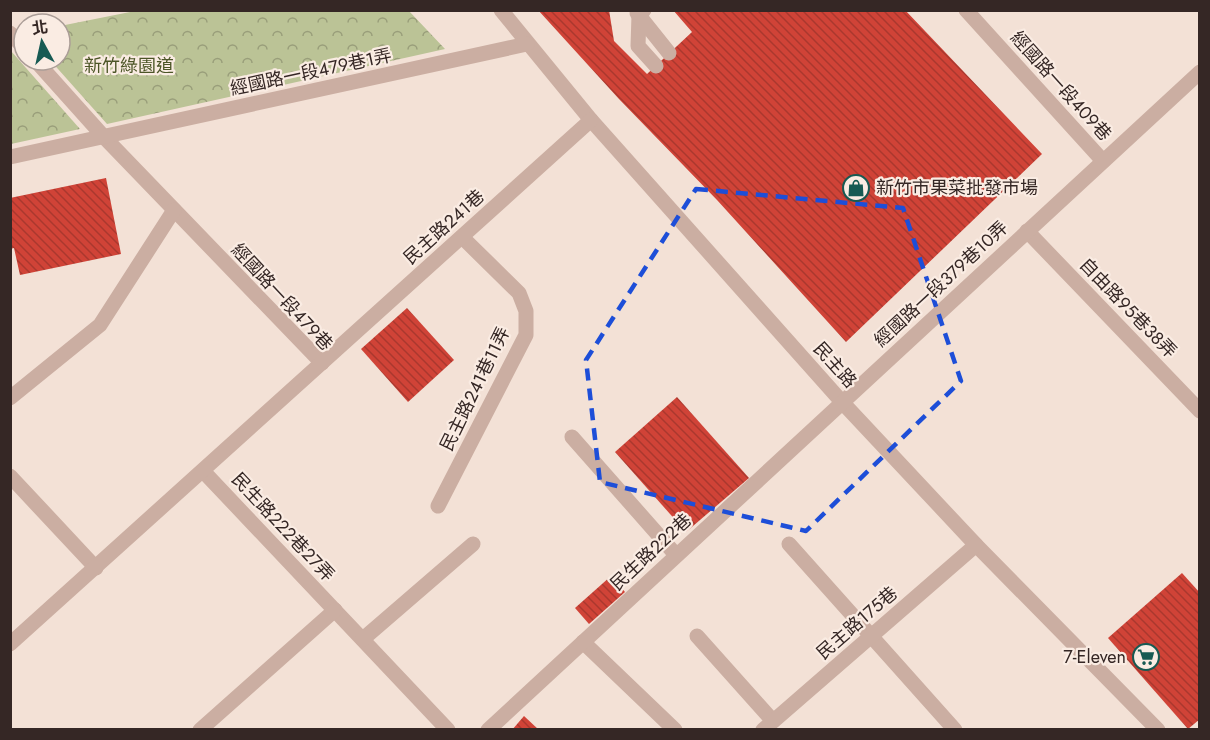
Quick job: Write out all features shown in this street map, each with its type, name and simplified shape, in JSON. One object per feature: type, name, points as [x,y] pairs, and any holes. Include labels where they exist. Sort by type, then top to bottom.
[{"type":"street","name":"民主路","points":[[501,10],[591,120],[842,402],[976,545],[1158,729]]},
{"type":"street","name":"經國路一段409巷","points":[[966,10],[1103,161]]},
{"type":"street","points":[[639,12],[669,53]]},
{"type":"street","points":[[639,12],[638,46],[656,66]]},
{"type":"street","name":"經國路一段479巷1弄","points":[[10,156],[527,44]]},
{"type":"street","name":"經國路一段479巷","points":[[10,644],[322,363],[104,137],[46,72]]},
{"type":"street","name":"經國路一段379巷10弄","points":[[842,402],[1200,72]]},
{"type":"street","name":"民主路241巷","points":[[322,363],[591,120]]},
{"type":"street","points":[[10,398],[100,325],[174,210]]},
{"type":"street","name":"自由路95巷38弄","points":[[1027,231],[1200,411]]},
{"type":"street","name":"民主路241巷11弄","points":[[438,506],[526,335],[526,311],[519,293],[462,237]]},
{"type":"street","name":"民生路222巷","points":[[488,729],[842,402]]},
{"type":"street","points":[[572,437],[676,555]]},
{"type":"street","name":"民生路222巷27弄","points":[[203,471],[448,729]]},
{"type":"street","points":[[10,476],[96,568]]},
{"type":"street","points":[[363,639],[473,544]]},
{"type":"street","points":[[789,544],[955,729]]},
{"type":"street","name":"民主路175巷","points":[[768,725],[976,545]]},
{"type":"street","name":"民生路222巷27弄","points":[[200,729],[335,610]]},
{"type":"street","points":[[697,636],[768,725]]},
{"type":"street","points":[[583,642],[675,729]]},
{"type":"highlighted area","points":[[696,189],[903,208],[961,381],[806,531],[600,482],[586,360]]},
{"type":"green space","name":"新竹綠園道","points":[[140,10],[409,11],[445,49],[107,124],[61,72],[72,72],[72,24]]},
{"type":"green space","name":"新竹綠園道","points":[[10,51],[12,52],[12,72],[30,72],[80,129],[11,144]]},
{"type":"building","name":"新竹市果菜批發市場","points":[[538,10],[609,10],[614,41],[647,74],[692,32],[673,10],[905,10],[1042,154],[846,342],[717,200],[619,99]]},
{"type":"building","points":[[106,178],[121,254],[20,275],[14,248],[10,249],[10,198]]},
{"type":"building","points":[[407,308],[454,360],[408,402],[361,349]]},
{"type":"building","points":[[677,397],[749,478],[686,532],[615,452]]},
{"type":"building","points":[[1182,573],[1200,593],[1200,719],[1188,729],[1108,638]]},
{"type":"building","points":[[611,576],[625,592],[589,624],[575,608]]},
{"type":"building","points":[[524,716],[539,730],[512,730]]},
{"type":"place","name":"新竹市果菜批發市場","points":[[856,188]]},
{"type":"place","name":"7-Eleven","points":[[1146,657]]}]
